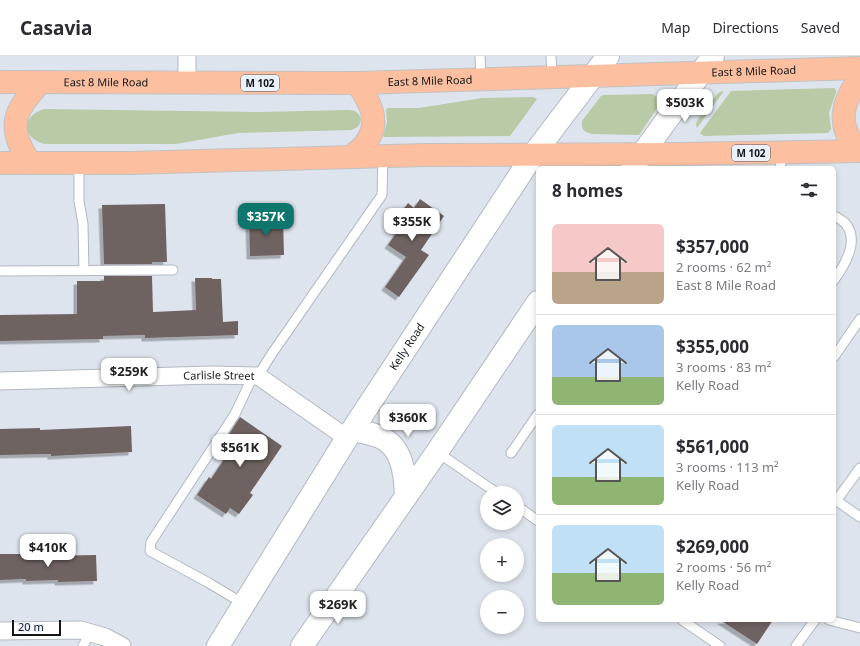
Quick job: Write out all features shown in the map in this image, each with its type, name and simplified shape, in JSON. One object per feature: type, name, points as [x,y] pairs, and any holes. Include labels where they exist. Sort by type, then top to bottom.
[{"type":"highway","name":"East 8 Mile Road","points":[[0,82],[357,83],[481,79],[551,66],[592,76],[706,64],[860,68]]},
{"type":"highway","points":[[859,152],[847,132],[844,121],[844,111],[852,89],[860,79]]},
{"type":"highway","points":[[30,163],[21,150],[18,141],[15,124],[16,114],[21,105],[40,83]]},
{"type":"highway","points":[[351,157],[365,144],[371,133],[373,124],[371,105],[357,83]]},
{"type":"highway","name":"M 102","points":[[0,163],[180,163],[383,156],[534,155],[637,161],[782,160],[859,152]]},
{"type":"street","points":[[187,56],[187,83]]},
{"type":"street","name":"Kelly Road","points":[[218,646],[350,434],[534,155],[608,56]]},
{"type":"street","points":[[637,161],[706,64]]},
{"type":"street","points":[[302,646],[437,452],[536,305]]},
{"type":"street","name":"Carlisle Street","points":[[0,381],[213,375],[255,376],[350,434]]},
{"type":"street","points":[[350,434],[372,434],[382,437],[390,443],[401,459],[405,473],[406,496]]},
{"type":"street","points":[[0,631],[81,630],[86,640],[105,636],[122,646]]},
{"type":"lane","points":[[480,56],[481,79]]},
{"type":"lane","points":[[244,604],[150,551],[150,542],[235,414],[255,376],[382,195],[383,156]]},
{"type":"lane","points":[[79,163],[79,201],[83,224],[84,271]]},
{"type":"lane","points":[[836,216],[846,224],[852,233],[852,248],[836,277]]},
{"type":"lane","points":[[0,272],[173,270]]},
{"type":"lane","points":[[836,354],[860,319]]},
{"type":"lane","points":[[511,453],[536,417]]},
{"type":"lane","points":[[437,452],[487,486]]},
{"type":"lane","points":[[836,499],[860,468]]},
{"type":"lane","points":[[836,501],[860,517]]},
{"type":"lane","points":[[524,511],[536,520]]},
{"type":"lane","points":[[685,622],[720,646]]},
{"type":"lane","points":[[796,646],[814,622]]},
{"type":"lane","points":[[836,622],[860,628]]},
{"type":"green space","points":[[835,88],[836,92],[829,113],[831,129],[828,133],[704,136],[700,133],[731,91]]},
{"type":"green space","points":[[724,91],[697,128],[696,124],[698,119],[717,94]]},
{"type":"green space","points":[[652,94],[658,99],[658,107],[639,135],[592,134],[585,131],[582,126],[582,121],[601,96]]},
{"type":"green space","points":[[533,97],[537,99],[510,136],[384,137],[383,135],[387,122],[386,109],[388,108],[419,108],[482,98]]},
{"type":"green space","points":[[44,109],[259,112],[348,110],[357,113],[361,118],[361,122],[356,128],[351,130],[238,133],[176,144],[44,144],[31,137],[27,126],[31,116]]},
{"type":"building","points":[[420,199],[444,216],[421,250],[429,255],[399,297],[385,287],[406,257],[388,245],[397,232],[390,228],[408,203],[414,208]]},
{"type":"building","points":[[165,204],[167,262],[152,262],[152,264],[104,264],[102,205]]},
{"type":"building","points":[[249,218],[283,218],[284,255],[250,256]]},
{"type":"building","points":[[104,276],[152,276],[153,312],[196,310],[195,278],[221,279],[223,322],[238,321],[238,335],[145,338],[145,335],[103,336],[103,339],[0,341],[0,315],[77,314],[77,281],[104,281]]},
{"type":"building","points":[[240,417],[282,446],[250,493],[253,495],[239,514],[230,508],[226,514],[197,495],[209,477],[211,479],[231,449],[223,444]]},
{"type":"building","points":[[131,426],[132,452],[51,456],[51,454],[0,455],[0,429],[40,428],[40,430]]},
{"type":"building","points":[[0,554],[44,554],[44,556],[96,555],[97,581],[58,582],[58,580],[0,580]]},
{"type":"building","points":[[723,622],[772,622],[757,644]]}]
